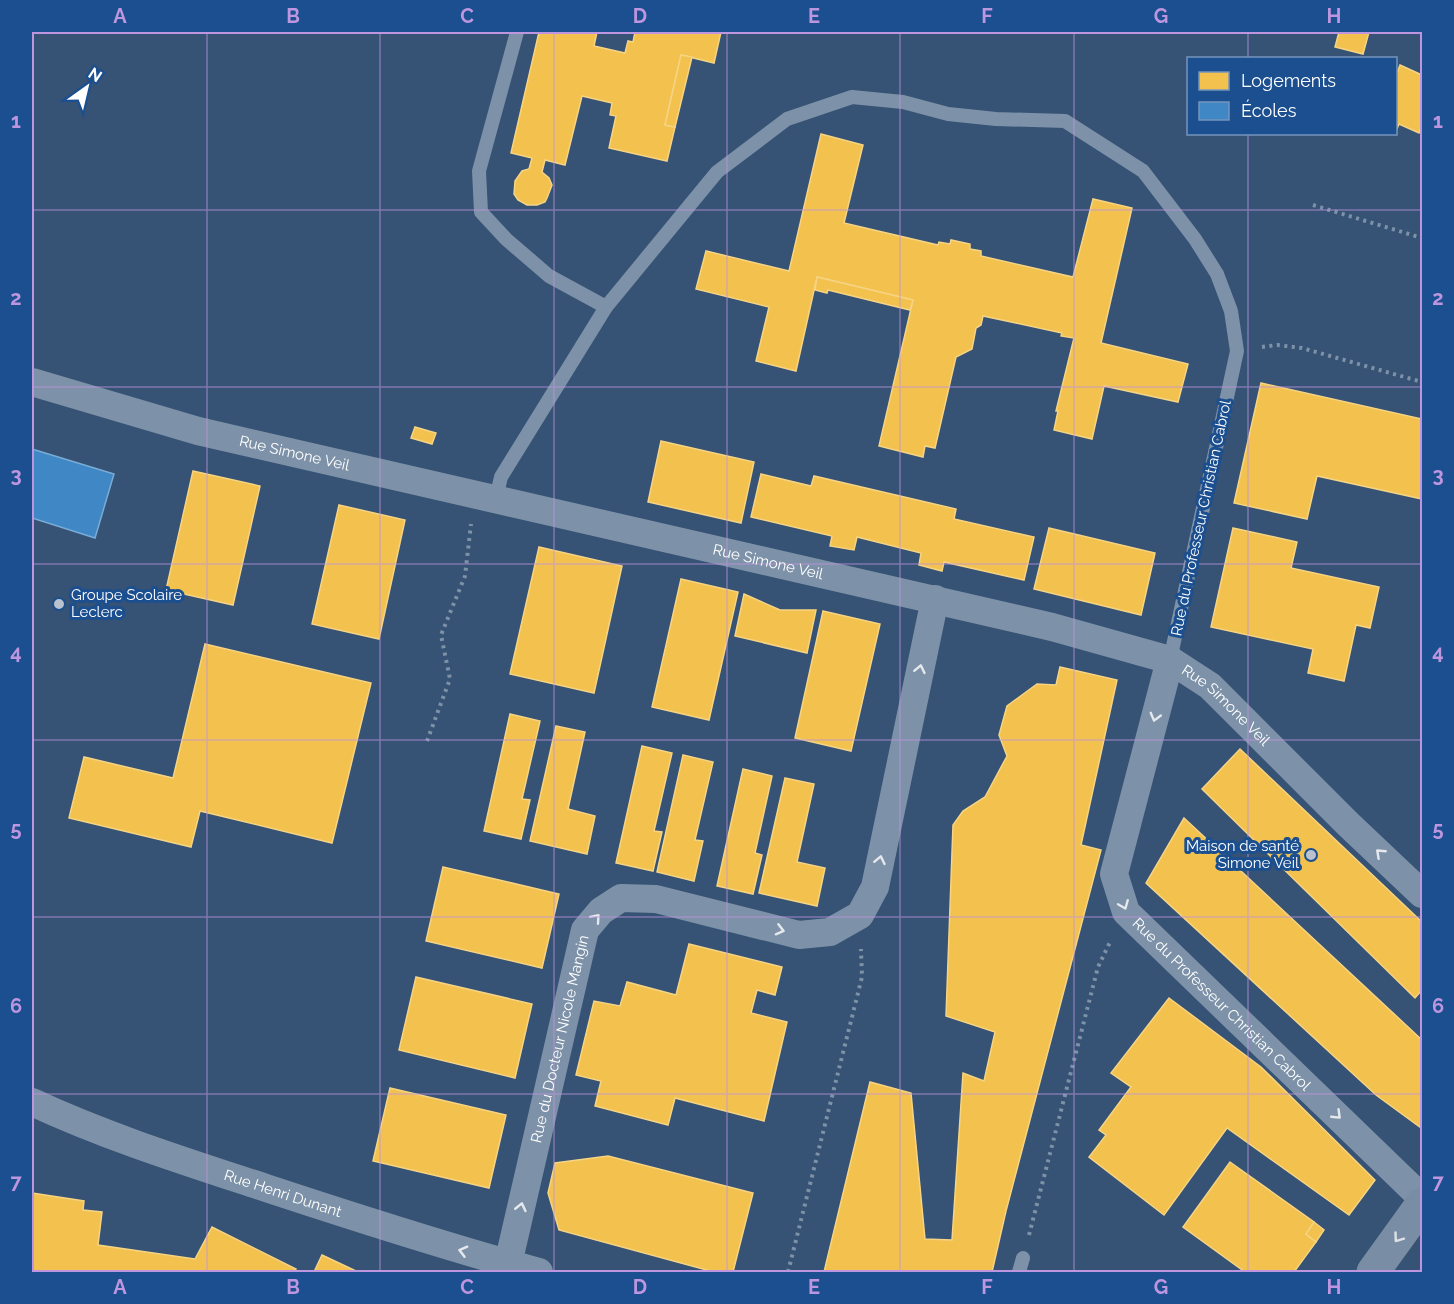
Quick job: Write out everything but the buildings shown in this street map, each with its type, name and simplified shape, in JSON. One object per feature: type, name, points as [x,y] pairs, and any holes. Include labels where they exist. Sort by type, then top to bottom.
[{"type":"street","name":"Rue Simone Veil","points":[[32,382],[166,423],[935,599],[1052,627],[1170,660],[1210,687],[1422,894]]},
{"type":"street","points":[[860,915],[875,887],[935,599]]},
{"type":"street","name":"Rue du Professeur Christian Cabrol","points":[[1170,660],[1114,874],[1126,912],[1422,1198]]},
{"type":"street","name":"Rue du Docteur Nicole Mangin","points":[[508,1264],[585,930],[601,911],[621,898],[656,898],[800,935],[830,932],[860,915]]},
{"type":"street","name":"Rue Henri Dunant","points":[[32,1102],[135,1145],[418,1238],[539,1272]]},
{"type":"street","points":[[1373,1272],[1422,1204]]},
{"type":"lane","points":[[517,32],[479,171],[481,212],[506,239],[549,276],[606,307]]},
{"type":"lane","points":[[485,496],[501,477],[606,307],[717,172],[788,119],[852,97],[903,102],[948,114],[996,119],[1065,121],[1143,171],[1195,240],[1217,274],[1231,311],[1237,351]]},
{"type":"lane","name":"Rue du Professeur Christian Cabrol","points":[[1170,660],[1237,351]]},
{"type":"lane","points":[[1019,1272],[1023,1258]]},
{"type":"path","points":[[1313,206],[1422,238]]},
{"type":"path","points":[[1237,351],[1276,345],[1302,348],[1422,382]]},
{"type":"path","points":[[427,741],[450,680],[441,635],[465,576],[485,496]]},
{"type":"path","points":[[1023,1258],[1098,967],[1126,912]]},
{"type":"path","points":[[788,1272],[862,977],[860,915]]},
{"type":"place","name":"Groupe Scolaire Leclerc","points":[[59,604]]},
{"type":"place","name":"Maison de santé Simone Veil","points":[[1311,855]]}]
